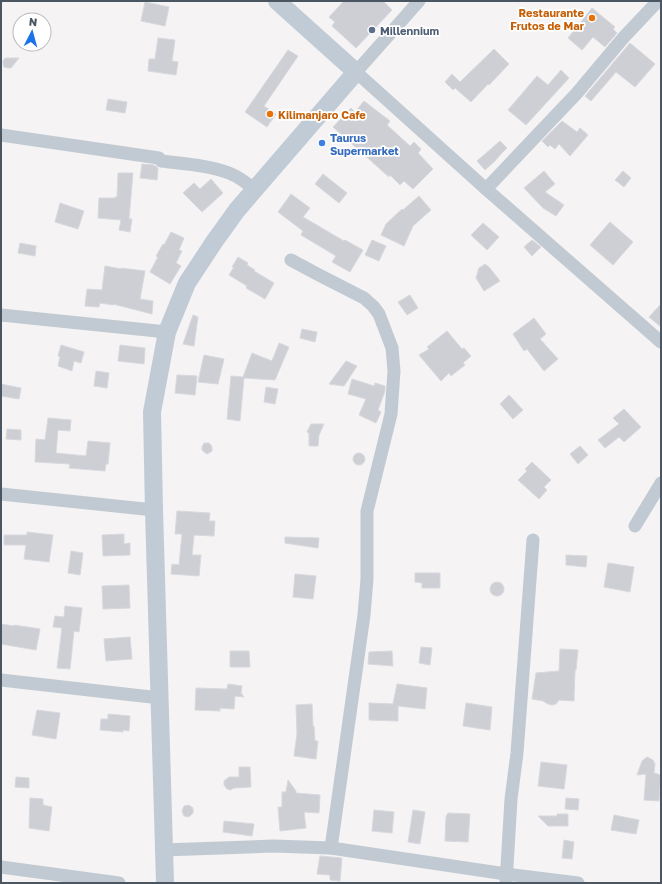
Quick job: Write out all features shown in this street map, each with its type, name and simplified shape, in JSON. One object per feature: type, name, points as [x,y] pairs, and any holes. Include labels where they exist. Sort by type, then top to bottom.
[{"type":"main road","points":[[165,883],[152,412],[167,332],[187,283],[233,215],[356,72],[277,1]]},
{"type":"street","points":[[419,1],[356,72],[486,189],[661,342]]},
{"type":"street","points":[[486,189],[577,93],[624,36],[658,1]]},
{"type":"street","points":[[1,135],[159,158],[161,161],[212,168],[229,173],[243,180],[255,190]]},
{"type":"street","points":[[291,260],[364,298],[373,306],[379,314],[392,348],[394,371],[391,414],[367,511],[364,615],[331,848]]},
{"type":"street","points":[[1,315],[167,332]]},
{"type":"street","points":[[635,526],[661,483]]},
{"type":"street","points":[[1,494],[154,510]]},
{"type":"street","points":[[506,878],[510,806],[517,754],[533,540]]},
{"type":"street","points":[[1,680],[160,698]]},
{"type":"street","points":[[163,850],[274,846],[331,848],[506,878],[578,883]]},
{"type":"street","points":[[1,867],[119,883]]},
{"type":"building","points":[[344,1],[383,1],[392,10],[356,48],[332,26],[335,22],[329,17]]},
{"type":"building","points":[[145,2],[169,7],[165,26],[141,21]]},
{"type":"building","points":[[592,8],[615,27],[613,29],[617,33],[605,47],[593,37],[582,50],[568,38]]},
{"type":"building","points":[[158,38],[175,40],[172,61],[178,62],[176,75],[148,71],[149,59],[155,59]]},
{"type":"building","points":[[630,43],[655,64],[635,87],[616,72],[591,101],[585,96]]},
{"type":"building","points":[[494,49],[509,64],[471,102],[455,88],[453,90],[445,82],[452,74],[460,82]]},
{"type":"building","points":[[288,50],[298,56],[264,106],[276,114],[267,127],[245,112]]},
{"type":"building","points":[[5,58],[19,58],[11,68],[8,68],[4,67],[3,64]]},
{"type":"building","points":[[561,70],[569,78],[526,125],[508,110],[537,76],[548,85]]},
{"type":"building","points":[[108,99],[127,102],[125,113],[106,110]]},
{"type":"building","points":[[364,101],[390,121],[387,125],[410,146],[414,142],[421,149],[418,153],[433,169],[413,189],[404,181],[400,185],[390,175],[389,177],[333,127],[351,108],[355,112]]},
{"type":"building","points":[[562,121],[577,132],[580,128],[588,135],[570,156],[559,144],[555,149],[550,145],[548,147],[542,141]]},
{"type":"building","points":[[500,141],[507,148],[485,170],[477,161]]},
{"type":"building","points":[[142,164],[154,165],[158,168],[157,180],[140,178]]},
{"type":"building","points":[[544,171],[555,184],[545,192],[564,205],[556,216],[543,208],[524,188]]},
{"type":"building","points":[[623,171],[631,178],[624,187],[615,180]]},
{"type":"building","points":[[118,173],[133,173],[129,219],[132,219],[130,232],[119,230],[121,220],[98,218],[99,198],[117,197]]},
{"type":"building","points":[[323,174],[347,193],[339,203],[315,184]]},
{"type":"building","points":[[211,179],[223,193],[202,212],[183,193],[194,183],[200,189]]},
{"type":"building","points":[[291,194],[310,208],[303,217],[344,241],[345,240],[363,250],[350,272],[332,262],[336,256],[301,235],[303,231],[278,212]]},
{"type":"building","points":[[419,196],[431,210],[413,226],[404,246],[381,235],[386,224]]},
{"type":"building","points":[[60,203],[84,211],[78,229],[55,222]]},
{"type":"building","points":[[610,222],[633,242],[613,265],[590,245]]},
{"type":"building","points":[[483,223],[499,237],[487,250],[471,235]]},
{"type":"building","points":[[171,232],[184,238],[179,250],[182,251],[176,263],[181,266],[170,284],[150,272],[158,257],[156,256]]},
{"type":"building","points":[[372,240],[386,246],[379,261],[365,255]]},
{"type":"building","points":[[532,240],[541,247],[532,256],[524,247]]},
{"type":"building","points":[[20,243],[36,246],[35,256],[18,253]]},
{"type":"building","points":[[238,257],[248,263],[247,265],[255,270],[254,271],[274,283],[265,299],[246,288],[247,286],[229,275]]},
{"type":"building","points":[[485,264],[500,281],[484,291],[476,278],[479,268]]},
{"type":"building","points":[[105,266],[145,271],[140,299],[153,301],[152,314],[113,304],[100,303],[99,307],[85,306],[87,289],[102,290]]},
{"type":"building","points":[[410,295],[418,308],[407,315],[398,302]]},
{"type":"building","points":[[661,304],[661,327],[649,317]]},
{"type":"building","points":[[193,315],[198,317],[194,346],[183,344]]},
{"type":"building","points":[[534,318],[546,334],[540,339],[558,359],[544,371],[527,349],[524,351],[513,334]]},
{"type":"building","points":[[302,329],[317,332],[315,342],[300,338]]},
{"type":"building","points":[[447,331],[462,349],[464,348],[471,356],[463,363],[465,365],[451,376],[449,373],[441,381],[419,355],[429,349],[427,347]]},
{"type":"building","points":[[279,343],[289,347],[275,380],[244,378],[240,421],[227,419],[231,376],[243,377],[252,353],[272,361]]},
{"type":"building","points":[[61,345],[84,352],[81,363],[74,361],[72,371],[58,366],[60,357],[58,356]]},
{"type":"building","points":[[120,345],[145,348],[144,364],[118,361]]},
{"type":"building","points":[[204,355],[224,359],[218,384],[198,382]]},
{"type":"building","points":[[346,361],[357,366],[344,386],[329,384]]},
{"type":"building","points":[[96,371],[109,373],[107,388],[94,386]]},
{"type":"building","points":[[177,375],[197,376],[195,395],[175,393]]},
{"type":"building","points":[[352,379],[374,386],[375,383],[385,386],[385,391],[378,410],[381,412],[376,423],[359,415],[366,399],[348,394]]},
{"type":"building","points":[[1,384],[21,388],[19,399],[1,396]]},
{"type":"building","points":[[266,387],[278,389],[275,404],[264,402]]},
{"type":"building","points":[[509,395],[523,410],[513,419],[500,404]]},
{"type":"building","points":[[624,409],[641,427],[624,442],[619,437],[605,448],[598,440],[619,424],[613,418]]},
{"type":"building","points":[[48,418],[71,420],[70,431],[58,430],[56,453],[86,456],[88,441],[110,443],[108,464],[106,464],[105,471],[69,468],[70,464],[35,462],[36,439],[45,440]]},
{"type":"building","points":[[311,424],[324,424],[319,435],[318,446],[309,446],[309,433],[307,432]]},
{"type":"building","points":[[7,429],[21,430],[21,440],[6,439]]},
{"type":"building","points":[[204,443],[209,443],[212,448],[212,451],[207,454],[202,450]]},
{"type":"building","points":[[580,446],[588,455],[578,464],[570,454]]},
{"type":"building","points":[[357,453],[361,453],[365,459],[361,465],[357,465],[353,461],[353,457]]},
{"type":"building","points":[[532,462],[551,480],[544,487],[547,490],[539,499],[518,480],[527,471],[525,469]]},
{"type":"building","points":[[177,511],[210,513],[209,521],[215,521],[214,536],[194,535],[192,555],[201,555],[199,576],[171,574],[172,564],[179,565],[182,534],[175,534]]},
{"type":"building","points":[[27,532],[53,535],[49,562],[24,559],[26,545],[4,545],[4,535],[27,535]]},
{"type":"building","points":[[124,534],[124,544],[130,543],[130,555],[103,556],[102,535]]},
{"type":"building","points":[[285,537],[319,538],[318,548],[285,543]]},
{"type":"building","points":[[71,551],[83,553],[80,575],[68,573]]},
{"type":"building","points":[[566,555],[587,556],[586,567],[566,565]]},
{"type":"building","points":[[608,563],[634,567],[630,592],[604,587]]},
{"type":"building","points":[[415,573],[440,573],[440,588],[422,588],[422,583],[415,582]]},
{"type":"building","points":[[295,574],[316,576],[313,599],[293,597]]},
{"type":"building","points":[[497,582],[502,584],[504,589],[502,594],[497,596],[492,594],[490,589],[492,584]]},
{"type":"building","points":[[129,585],[130,608],[103,609],[102,586]]},
{"type":"building","points":[[65,606],[82,608],[79,632],[74,631],[70,669],[57,668],[62,628],[53,627],[55,616],[64,617]]},
{"type":"building","points":[[1,624],[40,629],[36,650],[1,644]]},
{"type":"building","points":[[130,637],[132,659],[106,661],[104,639]]},
{"type":"building","points":[[421,647],[432,648],[430,665],[419,663]]},
{"type":"building","points":[[560,649],[578,650],[575,670],[574,701],[559,700],[556,704],[552,705],[543,701],[532,699],[536,673],[559,671]]},
{"type":"building","points":[[230,651],[249,651],[250,667],[230,667]]},
{"type":"building","points":[[392,651],[393,666],[368,664],[369,652]]},
{"type":"building","points":[[228,684],[242,686],[241,693],[244,697],[235,696],[234,709],[220,708],[220,711],[195,710],[196,688],[227,689]]},
{"type":"building","points":[[397,684],[427,688],[425,709],[398,706],[398,721],[369,720],[369,703],[393,704]]},
{"type":"building","points":[[466,703],[492,707],[490,730],[463,726]]},
{"type":"building","points":[[312,704],[315,741],[318,741],[316,759],[294,756],[297,734],[296,705]]},
{"type":"building","points":[[37,710],[60,713],[56,739],[32,735]]},
{"type":"building","points":[[108,714],[130,716],[129,731],[123,730],[123,732],[100,730],[101,719],[108,719]]},
{"type":"building","points":[[647,757],[653,760],[655,764],[654,773],[661,775],[659,801],[644,800],[646,774],[637,775],[642,761]]},
{"type":"building","points":[[541,762],[567,765],[564,789],[538,786]]},
{"type":"building","points":[[239,767],[250,767],[251,787],[234,788],[230,790],[227,789],[224,785],[224,781],[229,777],[239,777]]},
{"type":"building","points":[[16,777],[29,778],[29,788],[15,787]]},
{"type":"building","points":[[288,780],[296,793],[320,795],[319,813],[304,812],[306,828],[280,831],[278,807],[282,807],[282,792],[286,792]]},
{"type":"building","points":[[30,798],[43,799],[43,805],[52,807],[49,831],[29,828]]},
{"type":"building","points":[[566,798],[579,799],[578,810],[565,809]]},
{"type":"building","points":[[189,805],[193,808],[193,813],[189,817],[184,816],[182,811],[184,806]]},
{"type":"building","points":[[374,810],[394,812],[392,833],[372,831]]},
{"type":"building","points":[[413,810],[425,812],[420,844],[408,842]]},
{"type":"building","points":[[448,813],[470,814],[468,842],[445,841],[446,817]]},
{"type":"building","points":[[557,814],[568,814],[568,826],[548,826],[538,816],[557,816]]},
{"type":"building","points":[[614,815],[639,820],[636,834],[611,830]]},
{"type":"building","points":[[224,821],[254,824],[252,836],[223,832]]},
{"type":"building","points":[[564,840],[574,842],[572,859],[562,858]]},
{"type":"building","points":[[320,856],[342,858],[340,881],[330,880],[330,875],[317,874]]},
{"type":"place","name":"Restaurante Frutos de Mar","points":[[592,18]]},
{"type":"place","name":"Millennium","points":[[372,30]]},
{"type":"place","name":"Kilimanjaro Cafe","points":[[270,114]]},
{"type":"place","name":"Taurus Supermarket","points":[[322,143]]}]
